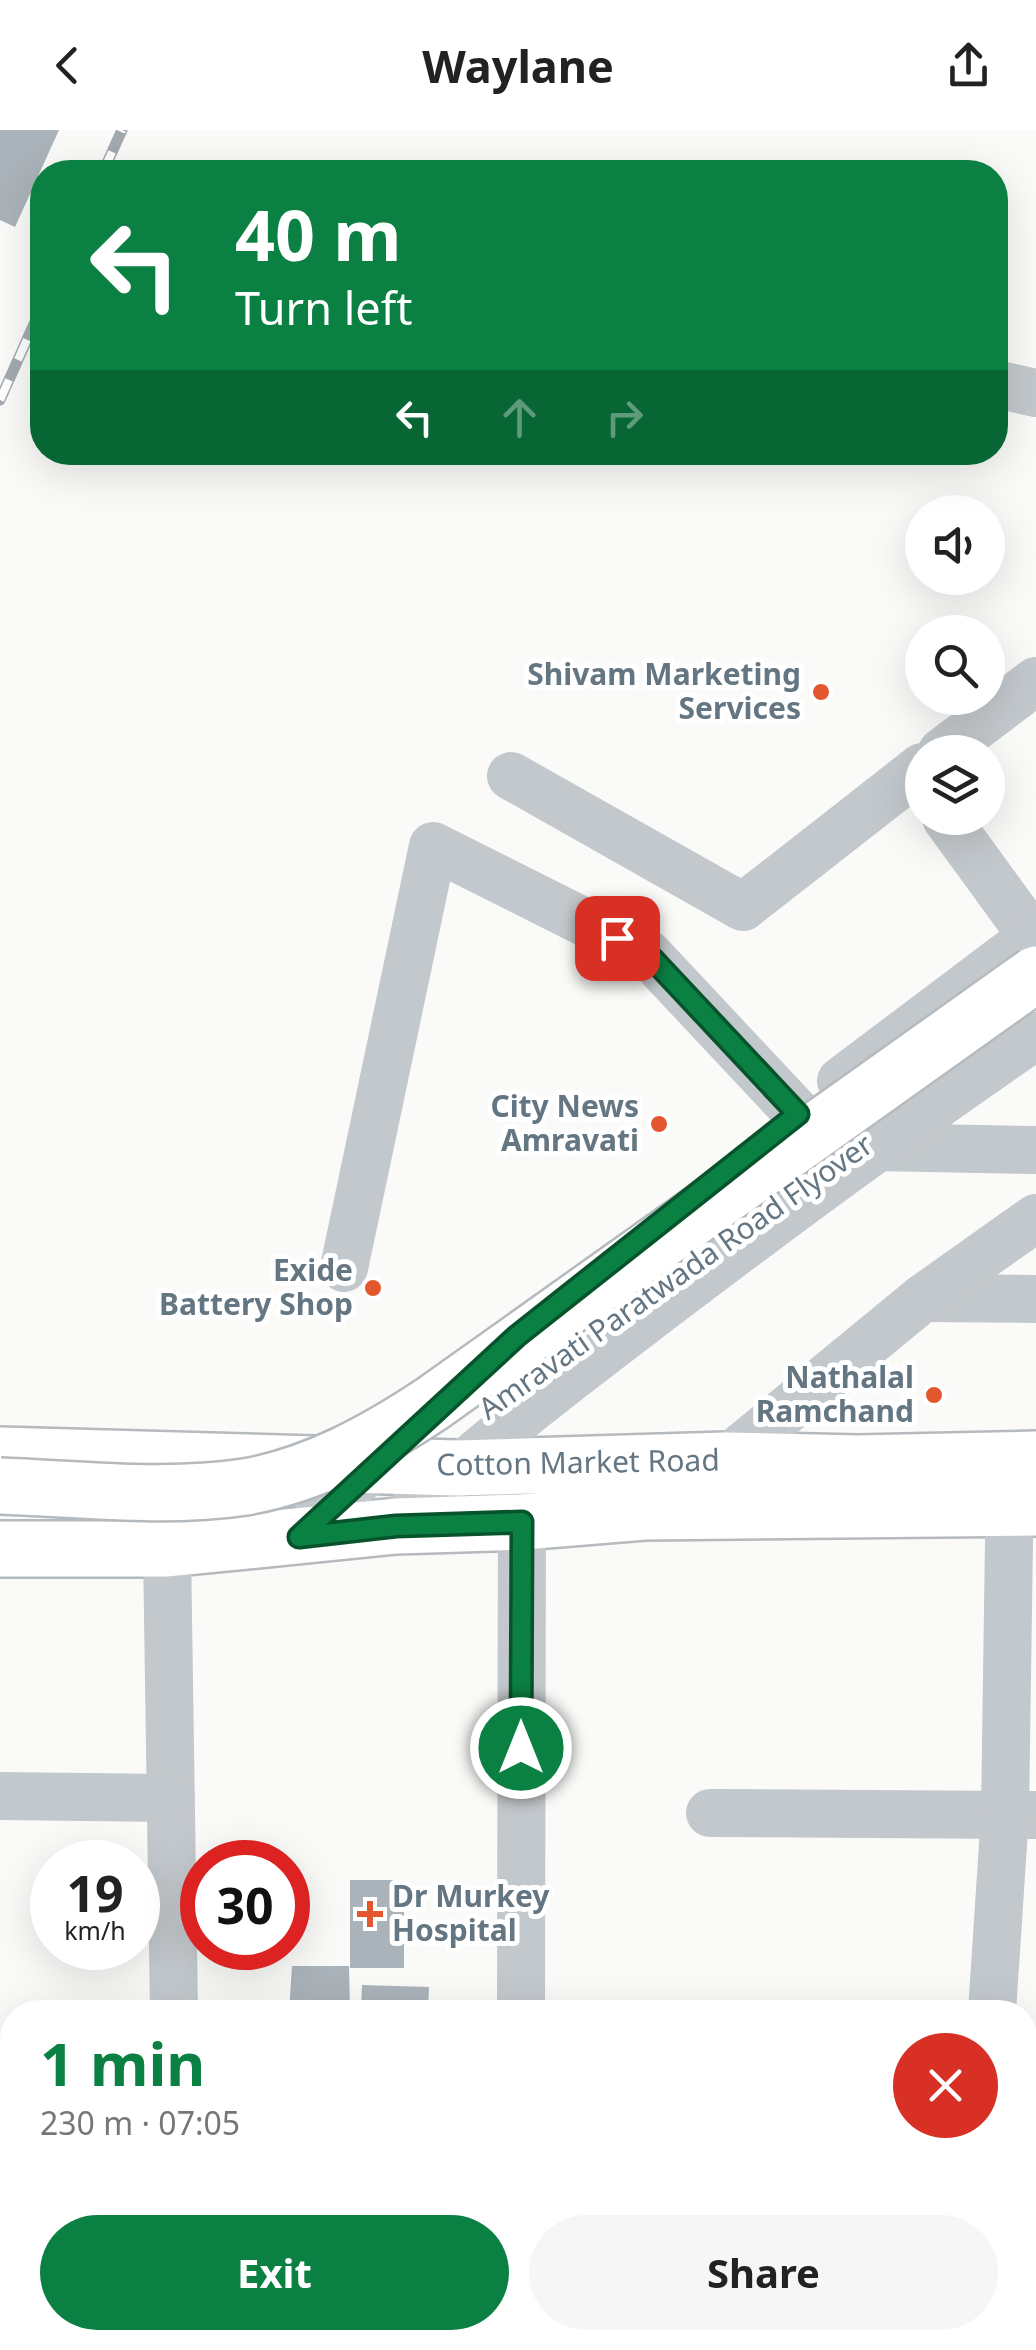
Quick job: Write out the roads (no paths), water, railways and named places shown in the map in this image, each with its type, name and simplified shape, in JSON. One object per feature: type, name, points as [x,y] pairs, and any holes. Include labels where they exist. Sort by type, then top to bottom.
[{"type":"main road","name":"Amravati Paratwada Road Flyover","points":[[0,1486],[164,1492],[244,1487],[297,1474],[352,1451],[432,1403],[1035,948]]},
{"type":"main road","name":"Amravati Paratwada Road Flyover","points":[[0,1516],[163,1534],[285,1509],[376,1480],[459,1430],[1036,1018]]},
{"type":"main road","name":"Cotton Market Road","points":[[0,1455],[456,1468],[726,1460],[858,1463],[1024,1484]]},
{"type":"main road","name":"Cotton Market Road","points":[[163,1534],[299,1537],[396,1526],[522,1522],[1024,1484]]},
{"type":"main road","points":[[0,1549],[163,1534]]},
{"type":"street","points":[[1008,387],[1036,394]]},
{"type":"street","points":[[968,735],[1036,681]]},
{"type":"street","points":[[511,776],[743,907],[905,784]]},
{"type":"street","points":[[299,1537],[517,1336],[798,1114],[1035,948],[958,835]]},
{"type":"street","points":[[344,1268],[433,846],[648,954],[798,1114]]},
{"type":"street","points":[[396,1526],[456,1468],[874,1147],[1036,1036]]},
{"type":"street","points":[[874,1147],[1036,1150]]},
{"type":"street","points":[[726,1460],[923,1298],[1036,1218]]},
{"type":"street","points":[[923,1298],[1036,1299]]},
{"type":"street","points":[[520,2000],[522,1467]]},
{"type":"street","points":[[994,2000],[1020,1814],[1024,1484]]},
{"type":"street","points":[[163,1534],[174,2000]]},
{"type":"street","points":[[0,1796],[171,1798]]},
{"type":"street","points":[[710,1813],[1020,1814]]},
{"type":"railway","points":[[108,160],[122,130]]},
{"type":"railway","points":[[0,400],[30,333]]},
{"type":"place","name":"Shivam Marketing Services","points":[[821,692]]},
{"type":"place","name":"City News Amravati","points":[[659,1124]]},
{"type":"place","name":"Exide Battery Shop","points":[[373,1288]]},
{"type":"place","name":"Nathalal Ramchand","points":[[934,1395]]},
{"type":"place","name":"Dr Murkey Hospital","points":[[370,1914]]}]
